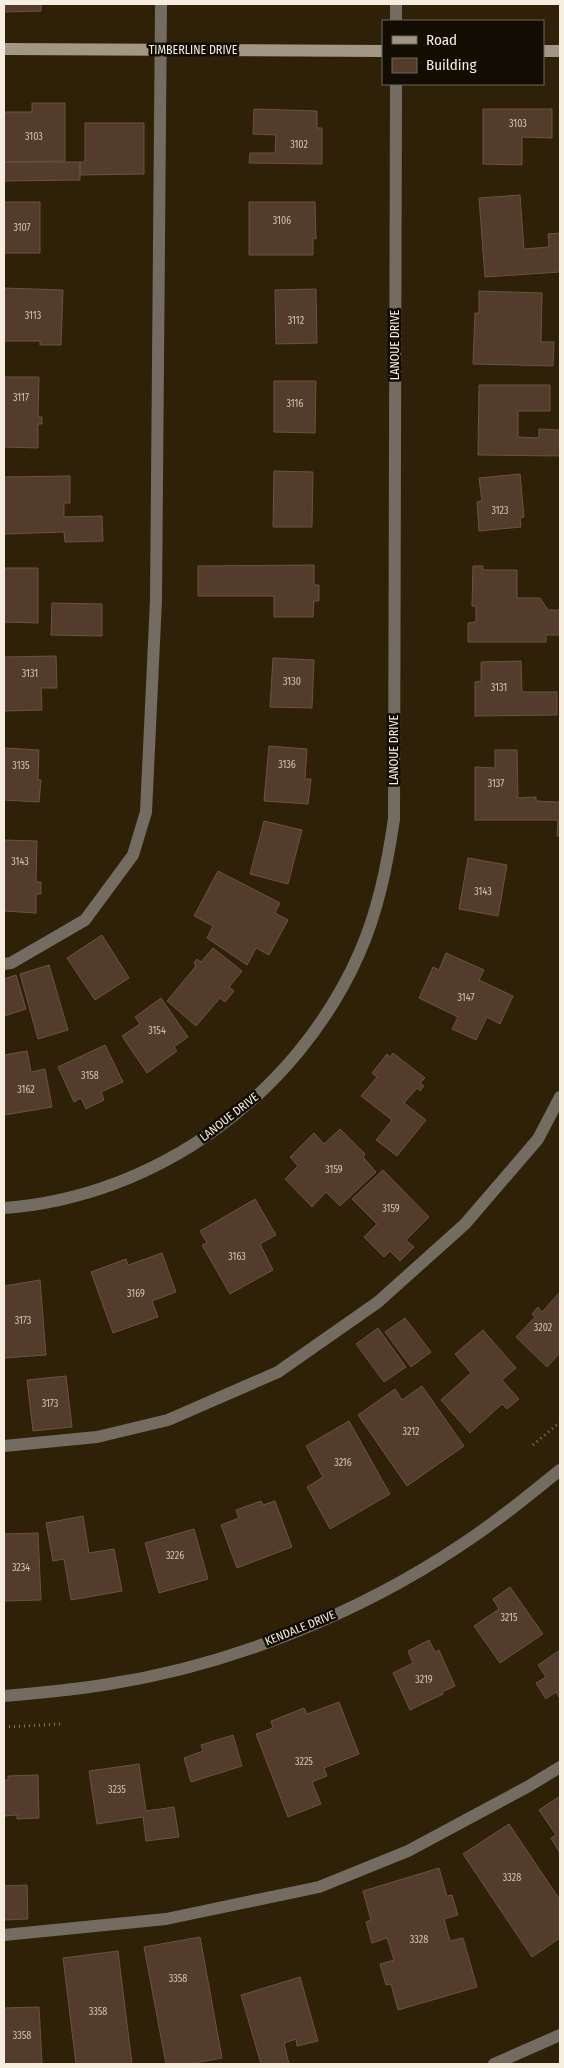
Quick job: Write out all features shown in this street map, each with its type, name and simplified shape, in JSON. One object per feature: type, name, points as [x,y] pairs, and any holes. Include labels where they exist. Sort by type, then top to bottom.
[{"type":"street","points":[[4,964],[11,963],[85,920],[133,855],[146,812],[156,600],[162,4]]},
{"type":"street","points":[[396,4],[396,20]]},
{"type":"street","name":"TIMBERLINE DRIVE","points":[[4,49],[382,51]]},
{"type":"street","points":[[544,52],[560,52]]},
{"type":"street","name":"LANOUE DRIVE","points":[[4,1208],[64,1199],[105,1187],[183,1152],[219,1128],[252,1101],[282,1071],[312,1035],[338,996],[359,954],[375,910],[387,866],[394,819],[396,85]]},
{"type":"street","points":[[4,1446],[97,1437],[168,1420],[278,1372],[378,1302],[465,1224],[538,1139],[560,1097]]},
{"type":"street","name":"KENDALE DRIVE","points":[[4,1696],[110,1684],[149,1676],[226,1656],[282,1637],[337,1614],[384,1590],[460,1546],[517,1506],[560,1470]]},
{"type":"street","points":[[4,1935],[166,1919],[319,1887],[408,1851],[529,1786],[560,1767]]},
{"type":"street","points":[[494,2064],[560,2035]]},
{"type":"path","points":[[533,1445],[560,1422]]},
{"type":"path","points":[[4,1727],[61,1724]]},
{"type":"building","points":[[4,4],[41,4],[41,11],[4,12]]},
{"type":"building","points":[[32,103],[65,103],[65,161],[4,162],[4,112],[32,112]]},
{"type":"building","points":[[254,109],[317,111],[317,128],[322,128],[322,164],[249,163],[250,153],[275,153],[276,135],[253,134]]},
{"type":"building","points":[[483,109],[552,109],[552,138],[522,137],[522,165],[483,164]]},
{"type":"building","points":[[85,123],[144,123],[144,174],[80,175],[80,162],[85,162]]},
{"type":"building","points":[[4,162],[80,162],[80,180],[4,181]]},
{"type":"building","points":[[520,195],[524,249],[549,247],[548,234],[560,233],[560,272],[485,277],[479,198]]},
{"type":"building","points":[[4,202],[40,202],[40,253],[4,253]]},
{"type":"building","points":[[249,202],[315,202],[316,239],[313,238],[313,255],[249,255]]},
{"type":"building","points":[[4,288],[63,290],[61,345],[40,345],[40,341],[4,341]]},
{"type":"building","points":[[316,289],[317,343],[276,344],[275,290]]},
{"type":"building","points":[[479,291],[542,293],[541,342],[554,342],[553,366],[473,364],[475,313],[479,313]]},
{"type":"building","points":[[4,377],[39,377],[38,417],[42,417],[42,424],[38,424],[38,448],[4,447]]},
{"type":"building","points":[[274,381],[316,381],[315,433],[274,432]]},
{"type":"building","points":[[479,385],[550,385],[550,411],[518,411],[518,437],[539,438],[539,429],[560,430],[560,456],[478,455]]},
{"type":"building","points":[[274,471],[313,472],[312,527],[273,527]]},
{"type":"building","points":[[520,474],[524,517],[520,518],[521,527],[479,531],[477,502],[482,501],[479,478]]},
{"type":"building","points":[[70,476],[70,503],[64,503],[64,517],[102,516],[103,541],[65,542],[64,532],[4,534],[4,477]]},
{"type":"building","points":[[314,565],[314,585],[319,585],[319,601],[314,601],[313,617],[274,617],[274,596],[198,596],[198,566]]},
{"type":"building","points":[[473,566],[483,566],[483,570],[517,570],[517,598],[540,598],[548,610],[560,610],[560,635],[546,635],[546,642],[468,642],[468,623],[476,622],[476,606],[472,606]]},
{"type":"building","points":[[4,568],[38,568],[38,623],[4,622]]},
{"type":"building","points":[[52,603],[102,604],[102,636],[51,635]]},
{"type":"building","points":[[56,656],[57,688],[41,688],[42,710],[4,711],[4,657]]},
{"type":"building","points":[[273,658],[314,660],[312,708],[270,707]]},
{"type":"building","points":[[521,661],[522,692],[557,692],[557,715],[475,716],[475,682],[481,681],[481,662]]},
{"type":"building","points":[[269,746],[307,749],[305,779],[311,779],[308,804],[264,801]]},
{"type":"building","points":[[4,748],[39,750],[38,780],[41,780],[39,802],[4,800]]},
{"type":"building","points":[[495,750],[517,750],[518,798],[536,797],[536,801],[560,802],[560,836],[557,836],[558,820],[475,820],[475,767],[495,768]]},
{"type":"building","points":[[264,821],[302,830],[288,884],[250,874]]},
{"type":"building","points":[[4,840],[37,841],[36,882],[41,882],[41,894],[36,894],[36,913],[4,911]]},
{"type":"building","points":[[468,858],[507,865],[498,916],[459,909]]},
{"type":"building","points":[[218,871],[280,903],[275,913],[288,920],[269,955],[256,948],[247,965],[207,938],[213,926],[194,916]]},
{"type":"building","points":[[102,935],[129,978],[95,1000],[67,958]]},
{"type":"building","points":[[213,948],[242,971],[229,987],[234,991],[225,1002],[220,998],[196,1026],[167,1001],[196,966],[194,963],[197,959],[201,962]]},
{"type":"building","points":[[446,953],[484,970],[479,980],[513,996],[500,1024],[487,1017],[476,1040],[452,1029],[458,1017],[419,998],[433,967],[439,970]]},
{"type":"building","points":[[49,965],[68,1030],[38,1039],[20,974]]},
{"type":"building","points":[[16,975],[26,1009],[4,1016],[4,979]]},
{"type":"building","points":[[161,998],[188,1037],[174,1047],[177,1051],[147,1073],[122,1036],[140,1024],[135,1017]]},
{"type":"building","points":[[105,1045],[123,1082],[101,1092],[104,1100],[86,1109],[81,1098],[74,1102],[58,1067]]},
{"type":"building","points":[[27,1051],[31,1072],[45,1069],[52,1107],[4,1115],[4,1055]]},
{"type":"building","points":[[393,1053],[425,1078],[420,1083],[424,1086],[420,1091],[417,1088],[404,1103],[426,1120],[397,1156],[376,1140],[392,1120],[361,1096],[377,1077],[372,1073],[387,1054],[390,1057]]},
{"type":"building","points":[[340,1129],[365,1154],[363,1157],[376,1172],[340,1206],[326,1192],[312,1207],[285,1179],[298,1166],[290,1157],[314,1133],[324,1144]]},
{"type":"building","points":[[383,1170],[429,1217],[406,1240],[414,1247],[400,1261],[390,1251],[384,1257],[364,1237],[377,1224],[352,1199]]},
{"type":"building","points":[[255,1199],[276,1235],[260,1244],[273,1270],[230,1294],[202,1245],[207,1243],[200,1231]]},
{"type":"building","points":[[162,1253],[176,1292],[152,1301],[158,1317],[113,1333],[91,1272],[126,1259],[128,1265]]},
{"type":"building","points":[[40,1280],[46,1355],[4,1358],[4,1286]]},
{"type":"building","points":[[560,1292],[560,1353],[547,1367],[516,1337],[535,1317],[532,1314],[538,1307],[542,1312]]},
{"type":"building","points":[[405,1318],[431,1352],[411,1367],[385,1332]]},
{"type":"building","points":[[378,1328],[406,1367],[384,1382],[356,1344]]},
{"type":"building","points":[[483,1330],[516,1368],[502,1380],[519,1399],[507,1409],[502,1404],[470,1433],[441,1400],[471,1373],[455,1354]]},
{"type":"building","points":[[66,1376],[72,1427],[33,1431],[27,1380]]},
{"type":"building","points":[[422,1386],[464,1446],[407,1486],[358,1415],[395,1389],[402,1400]]},
{"type":"building","points":[[349,1421],[390,1494],[330,1529],[307,1487],[323,1477],[306,1446]]},
{"type":"building","points":[[261,1501],[263,1505],[275,1501],[292,1547],[237,1568],[221,1525],[239,1518],[236,1510]]},
{"type":"building","points":[[83,1516],[89,1553],[114,1549],[122,1591],[71,1600],[64,1559],[53,1561],[46,1523]]},
{"type":"building","points":[[194,1529],[208,1579],[159,1593],[145,1543]]},
{"type":"building","points":[[38,1533],[41,1600],[4,1601],[4,1534]]},
{"type":"building","points":[[510,1587],[543,1634],[500,1663],[474,1626],[499,1609],[493,1599]]},
{"type":"building","points":[[429,1640],[435,1652],[439,1650],[455,1686],[410,1710],[393,1673],[413,1663],[408,1651]]},
{"type":"building","points":[[560,1650],[560,1699],[556,1692],[546,1699],[536,1683],[546,1677],[538,1665]]},
{"type":"building","points":[[339,1702],[359,1754],[324,1768],[327,1776],[312,1782],[321,1804],[288,1817],[256,1734],[273,1728],[271,1721],[304,1708],[307,1714]]},
{"type":"building","points":[[233,1735],[242,1766],[191,1782],[184,1758],[203,1751],[201,1745]]},
{"type":"building","points":[[139,1764],[146,1811],[174,1807],[179,1837],[146,1841],[143,1817],[97,1824],[89,1771]]},
{"type":"building","points":[[38,1775],[39,1818],[17,1819],[17,1815],[4,1816],[4,1780],[8,1780],[8,1776]]},
{"type":"building","points":[[560,1796],[560,1853],[551,1838],[556,1835],[539,1810]]},
{"type":"building","points":[[509,1824],[560,1900],[560,1938],[532,1957],[463,1854]]},
{"type":"building","points":[[439,1868],[447,1896],[452,1895],[458,1915],[444,1919],[450,1941],[463,1938],[477,1987],[398,2010],[391,1984],[386,1985],[380,1964],[394,1960],[387,1938],[372,1943],[366,1922],[371,1920],[363,1891]]},
{"type":"building","points":[[27,1885],[28,1919],[4,1920],[4,1886]]},
{"type":"building","points":[[200,1937],[222,2058],[189,2064],[166,2064],[144,1947]]},
{"type":"building","points":[[118,1951],[132,2064],[76,2064],[63,1958]]},
{"type":"building","points":[[300,1977],[318,2041],[297,2046],[296,2039],[284,2043],[289,2064],[261,2064],[241,1995]]},
{"type":"building","points":[[39,2007],[42,2063],[4,2064],[4,2008]]}]
